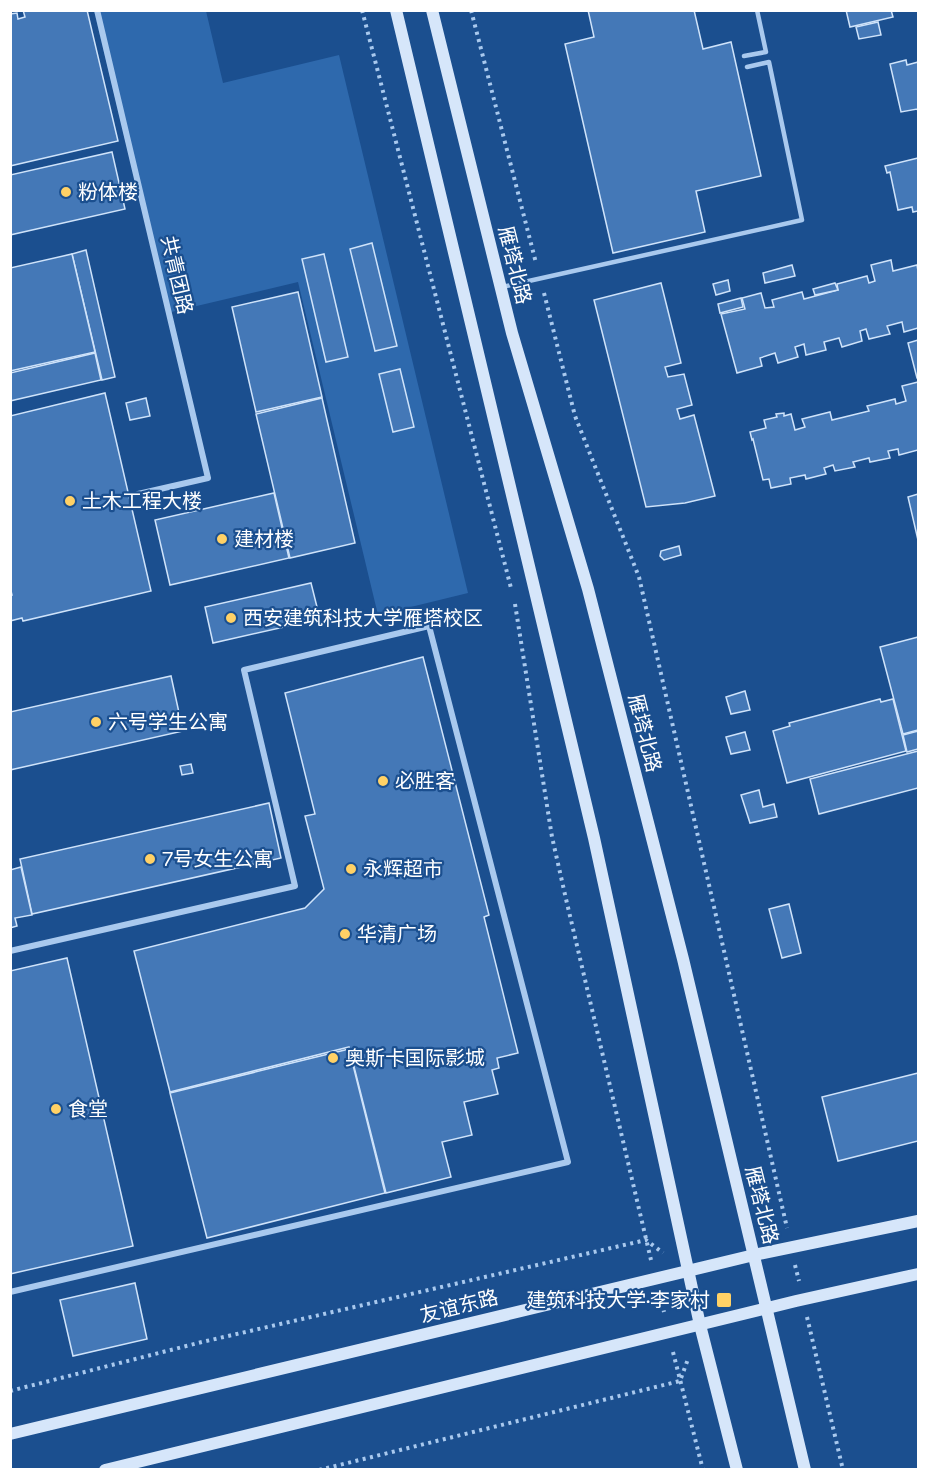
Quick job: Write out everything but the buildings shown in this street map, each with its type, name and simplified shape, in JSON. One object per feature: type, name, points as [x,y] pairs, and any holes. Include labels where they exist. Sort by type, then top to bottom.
[{"type":"main road","points":[[396,10],[594,838],[700,1325],[737,1470]]},
{"type":"main road","name":"雁塔北路","points":[[432,10],[512,333],[588,589],[683,959],[805,1470]]},
{"type":"main road","name":"友谊东路","points":[[10,1434],[754,1255],[918,1221]]},
{"type":"main road","points":[[105,1470],[918,1274]]},
{"type":"street","name":"共青团路","points":[[97,10],[208,478],[138,494]]},
{"type":"street","points":[[10,951],[295,886],[244,670],[429,626],[568,1162],[10,1292]]},
{"type":"lane","points":[[744,57],[766,51],[757,10]]},
{"type":"lane","points":[[501,287],[802,220],[769,62],[747,67]]},
{"type":"path","points":[[362,10],[512,592]]},
{"type":"path","points":[[471,10],[537,265]]},
{"type":"path","points":[[543,289],[575,416],[639,577],[843,1470]]},
{"type":"path","points":[[515,603],[552,837],[646,1240],[703,1470]]},
{"type":"path","points":[[10,1391],[202,1342],[646,1240],[688,1271]]},
{"type":"path","points":[[680,1382],[688,1359]]},
{"type":"path","points":[[319,1470],[680,1382]]},
{"type":"shaded area","points":[[94,11],[206,11],[223,83],[339,55],[468,593],[378,615],[298,282],[167,313]]},
{"type":"place","name":"粉体楼","points":[[66,192]]},
{"type":"place","name":"土木工程大楼","points":[[70,501]]},
{"type":"place","name":"建材楼","points":[[222,539]]},
{"type":"place","name":"西安建筑科技大学雁塔校区","points":[[231,618]]},
{"type":"place","name":"六号学生公寓","points":[[96,722]]},
{"type":"place","name":"必胜客","points":[[383,781]]},
{"type":"place","name":"7号女生公寓","points":[[150,859]]},
{"type":"place","name":"永辉超市","points":[[351,869]]},
{"type":"place","name":"华清广场","points":[[345,934]]},
{"type":"place","name":"奥斯卡国际影城","points":[[333,1058]]},
{"type":"place","name":"食堂","points":[[56,1109]]},
{"type":"place","name":"建筑科技大学·李家村","points":[[724,1300]]}]
